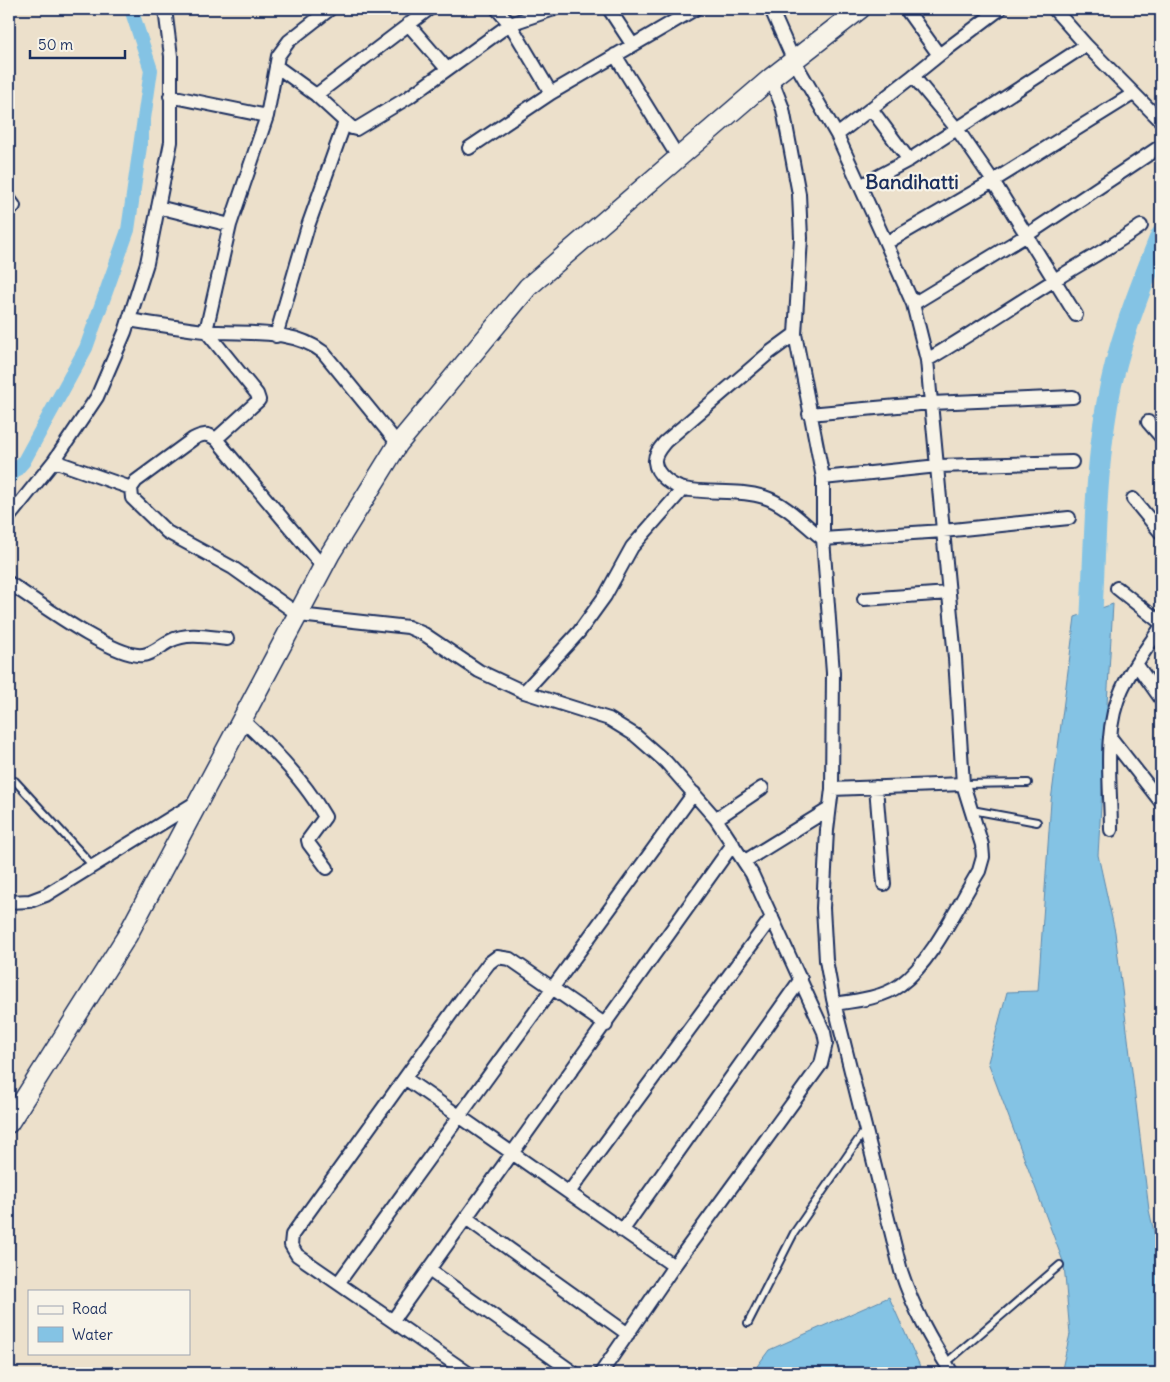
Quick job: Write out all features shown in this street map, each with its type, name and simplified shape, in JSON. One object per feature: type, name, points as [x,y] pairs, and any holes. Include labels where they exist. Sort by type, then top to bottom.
[{"type":"street","points":[[9,516],[54,461],[97,397],[128,320],[147,263],[171,142],[170,40],[166,9]]},
{"type":"street","points":[[206,331],[230,225],[267,116],[281,49],[330,9]]},
{"type":"street","points":[[316,95],[429,9]]},
{"type":"street","points":[[497,9],[510,24],[551,93]]},
{"type":"street","points":[[276,66],[316,95],[352,128],[362,128],[510,24],[554,9]]},
{"type":"street","points":[[609,9],[632,44]]},
{"type":"street","points":[[469,148],[551,93],[632,44],[695,9]]},
{"type":"street","points":[[771,9],[793,59],[837,135],[913,304],[927,360],[949,593],[963,784],[982,845],[981,864],[919,969],[899,986],[868,999],[833,1002],[813,1007]]},
{"type":"street","points":[[9,1123],[127,936],[323,567],[398,444],[528,287],[793,59],[860,9]]},
{"type":"street","points":[[906,9],[939,55]]},
{"type":"street","points":[[837,135],[872,110],[939,55],[1000,9]]},
{"type":"street","points":[[1054,9],[1086,45],[1161,121]]},
{"type":"street","points":[[408,24],[447,69]]},
{"type":"street","points":[[860,186],[909,160],[1086,45]]},
{"type":"street","points":[[615,55],[678,158]]},
{"type":"street","points":[[913,76],[957,129],[993,181],[1076,315]]},
{"type":"street","points":[[771,78],[783,109],[799,194],[801,238],[795,334],[809,414],[823,478],[823,539],[833,673],[832,789],[823,908],[826,960],[833,1002],[901,1271],[913,1306],[926,1333],[949,1368]]},
{"type":"street","points":[[886,242],[993,181],[1134,94]]},
{"type":"street","points":[[170,96],[267,116]]},
{"type":"street","points":[[872,110],[909,160]]},
{"type":"street","points":[[276,336],[308,226],[345,122]]},
{"type":"street","points":[[913,304],[1160,151]]},
{"type":"street","points":[[158,207],[230,225]]},
{"type":"street","points":[[927,360],[1054,280],[1111,248],[1141,226]]},
{"type":"street","points":[[128,320],[206,331],[301,339],[312,343],[323,352],[398,444]]},
{"type":"street","points":[[206,331],[258,394],[260,400],[216,439]]},
{"type":"street","points":[[795,334],[769,353],[665,442],[657,452],[655,461],[660,473],[667,481],[683,489],[749,493],[766,498],[791,513],[823,539],[943,531],[1069,518]]},
{"type":"street","points":[[809,414],[931,403],[1073,397]]},
{"type":"street","points":[[1148,422],[1161,437]]},
{"type":"street","points":[[323,567],[210,434],[202,434],[193,439],[136,481],[131,488],[132,498],[167,532],[187,545],[233,568],[299,615],[408,627],[424,634],[479,671],[524,692],[609,719],[635,735],[666,762],[694,793],[716,819],[745,861],[801,979],[826,1043],[821,1064],[674,1266],[601,1373]]},
{"type":"street","points":[[54,461],[131,488]]},
{"type":"street","points":[[823,478],[938,466],[1072,462]]},
{"type":"street","points":[[524,692],[578,632],[605,596],[632,547],[683,489]]},
{"type":"street","points":[[1133,499],[1161,533]]},
{"type":"street","points":[[9,583],[85,633],[104,643],[139,655],[148,654],[171,641],[185,636],[227,639]]},
{"type":"street","points":[[1117,588],[1161,623]]},
{"type":"street","points":[[864,599],[949,593]]},
{"type":"street","points":[[1111,830],[1110,737],[1118,698],[1161,627]]},
{"type":"street","points":[[1137,665],[1161,699]]},
{"type":"street","points":[[242,720],[268,744],[293,773],[322,813],[324,820],[308,840],[327,868]]},
{"type":"street","points":[[1110,737],[1161,802]]},
{"type":"street","points":[[832,789],[963,784]]},
{"type":"street","points":[[876,787],[884,884]]},
{"type":"street","points":[[716,819],[762,788]]},
{"type":"street","points":[[339,1282],[694,793]]},
{"type":"street","points":[[9,902],[30,901],[46,895],[198,800]]},
{"type":"street","points":[[745,861],[829,809]]},
{"type":"street","points":[[393,1320],[606,1025],[733,844]]},
{"type":"street","points":[[570,1191],[772,917]]},
{"type":"street","points":[[468,1373],[339,1282],[297,1255],[290,1242],[292,1235],[484,970],[496,957],[510,959],[606,1025]]},
{"type":"street","points":[[622,1231],[801,979]]},
{"type":"street","points":[[406,1079],[570,1191],[622,1231],[674,1266]]},
{"type":"street","points":[[466,1218],[628,1334]]},
{"type":"street","points":[[429,1270],[574,1373]]},
{"type":"lane","points":[[15,781],[93,866]]},
{"type":"lane","points":[[963,784],[1028,783]]},
{"type":"lane","points":[[971,810],[1037,822]]},
{"type":"lane","points":[[748,1323],[794,1233],[866,1128]]},
{"type":"lane","points":[[949,1368],[1060,1265]]},
{"type":"water","points":[[1113,604],[1098,855],[1115,932],[1149,1210],[1161,1263],[1161,1373],[1061,1373],[1070,1334],[1064,1264],[988,1062],[1007,992],[1038,991],[1051,801],[1075,617]]},
{"type":"water","points":[[889,1297],[923,1373],[752,1373],[769,1350]]},
{"type":"waterway","points":[[9,478],[24,461],[86,348],[128,230],[151,70],[131,9]]},
{"type":"waterway","points":[[1090,640],[1097,493],[1107,405],[1123,340],[1161,236]]},
{"type":"district","name":"Bandihatti","points":[[912,181]]}]
